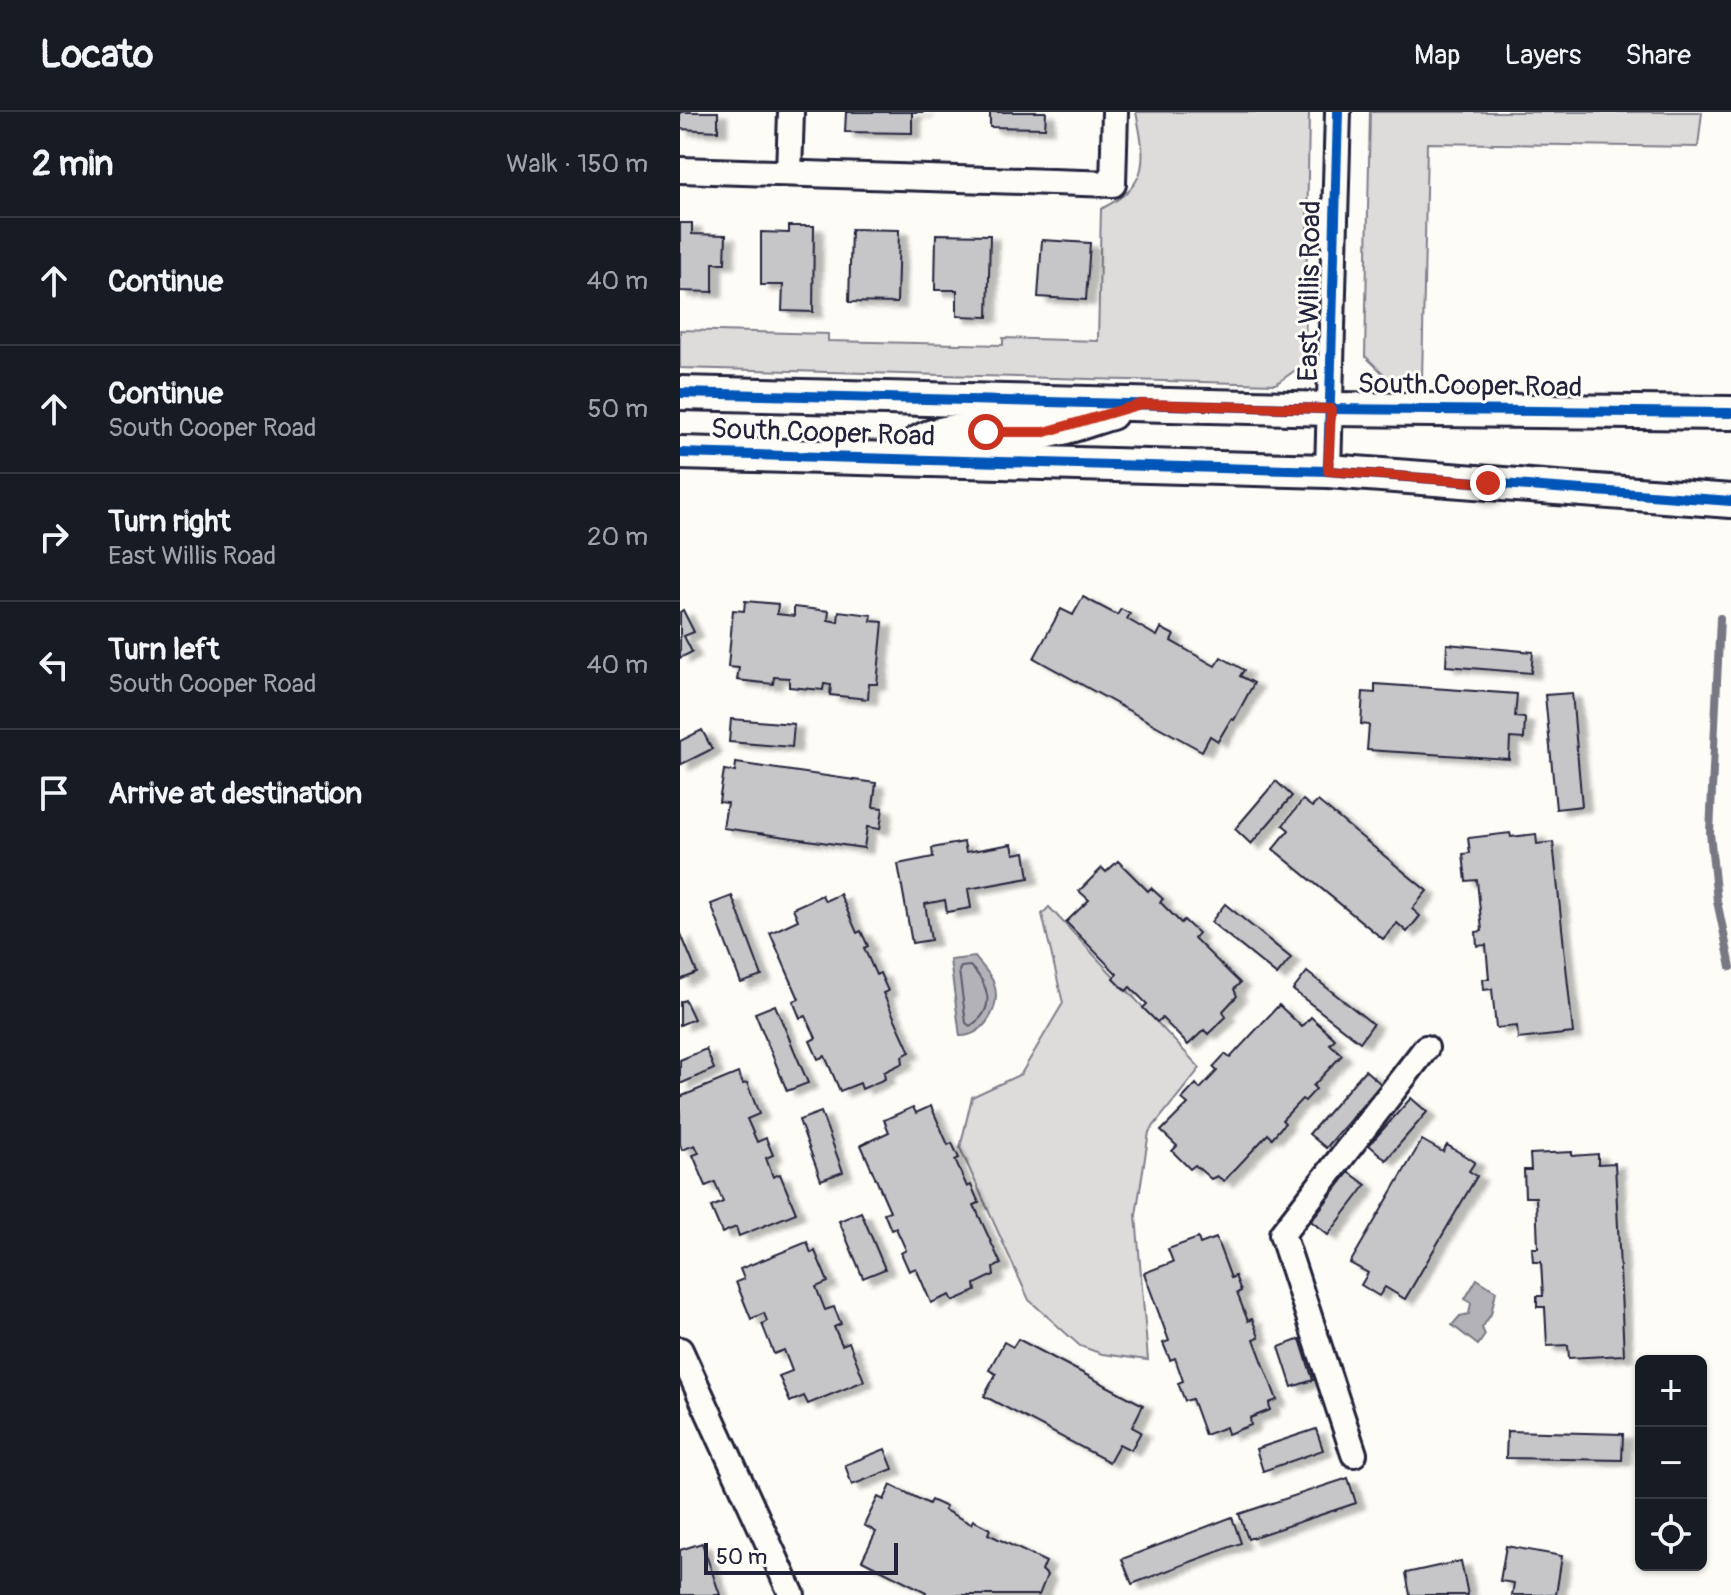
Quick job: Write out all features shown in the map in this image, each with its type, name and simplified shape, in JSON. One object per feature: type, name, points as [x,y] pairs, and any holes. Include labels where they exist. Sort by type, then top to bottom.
[{"type":"main road","name":"South Cooper Road","points":[[680,393],[1331,409],[1731,413]]},
{"type":"main road","points":[[901,459],[909,448],[929,437],[947,433],[1045,432],[1141,404]]},
{"type":"main road","name":"South Cooper Road","points":[[680,453],[1328,471],[1731,501]]},
{"type":"street","points":[[789,173],[791,112]]},
{"type":"street","points":[[680,170],[1113,184],[1115,112]]},
{"type":"street","name":"East Willis Road","points":[[1328,471],[1338,112]]},
{"type":"street","points":[[1354,1454],[1282,1234],[1426,1048]]},
{"type":"street","points":[[680,1350],[792,1595]]},
{"type":"shaded area","points":[[1136,112],[1309,112],[1305,363],[1276,384],[680,368],[680,330],[828,334],[828,341],[1003,345],[1003,338],[1098,341],[1101,209],[1129,190],[1141,169],[1142,144]]},
{"type":"shaded area","points":[[1370,112],[1702,112],[1698,147],[1427,143],[1422,381],[1391,381],[1365,356]]},
{"type":"shaded area","points":[[1049,907],[1200,1068],[1149,1132],[1136,1215],[1148,1360],[1102,1354],[1080,1346],[1029,1300],[960,1148],[972,1097],[1021,1074],[1063,1003],[1042,914]]},
{"type":"water","points":[[975,957],[993,980],[995,1002],[983,1026],[969,1035],[960,1036],[950,960]]},
{"type":"water","points":[[1477,1279],[1496,1291],[1491,1314],[1482,1328],[1485,1335],[1478,1345],[1452,1325],[1460,1316],[1469,1314],[1471,1303],[1465,1299]]},
{"type":"building","points":[[680,112],[718,112],[718,131],[680,129]]},
{"type":"building","points":[[846,112],[912,112],[912,133],[845,132]]},
{"type":"building","points":[[990,112],[1046,112],[1045,128],[990,127]]},
{"type":"building","points":[[680,223],[692,223],[692,234],[726,235],[725,263],[713,263],[713,292],[680,291]]},
{"type":"building","points":[[789,226],[814,226],[813,312],[782,311],[783,285],[761,285],[761,232],[789,233]]},
{"type":"building","points":[[851,229],[899,230],[897,303],[849,302]]},
{"type":"building","points":[[936,234],[990,235],[988,317],[957,316],[957,290],[935,290]]},
{"type":"building","points":[[1042,240],[1090,243],[1086,300],[1038,297]]},
{"type":"building","points":[[1083,597],[1117,615],[1121,609],[1130,614],[1127,619],[1157,636],[1161,628],[1174,635],[1171,641],[1215,666],[1221,657],[1244,670],[1240,676],[1254,683],[1234,720],[1231,719],[1218,741],[1210,736],[1202,751],[1034,658],[1061,609],[1073,615]]},
{"type":"building","points":[[745,601],[778,604],[777,614],[794,616],[794,607],[829,611],[828,620],[838,622],[839,611],[872,615],[871,621],[883,622],[877,684],[869,684],[868,699],[830,695],[831,685],[824,684],[823,690],[789,687],[789,678],[774,677],[773,684],[737,680],[739,668],[728,667],[733,610],[744,611]]},
{"type":"building","points":[[683,610],[694,632],[684,636],[692,652],[680,658],[680,612]]},
{"type":"building","points":[[1447,644],[1533,652],[1531,673],[1446,666]]},
{"type":"building","points":[[1375,684],[1517,694],[1515,717],[1525,718],[1524,739],[1510,738],[1509,759],[1367,750],[1369,725],[1361,724],[1363,692],[1375,693]]},
{"type":"building","points":[[1572,693],[1582,806],[1556,809],[1545,695]]},
{"type":"building","points":[[731,719],[794,724],[792,747],[729,742]]},
{"type":"building","points":[[702,730],[712,749],[680,765],[680,741]]},
{"type":"building","points":[[736,763],[876,783],[873,807],[883,808],[880,829],[867,827],[864,848],[723,828],[727,803],[719,802],[724,770],[735,772]]},
{"type":"building","points":[[1276,781],[1292,796],[1251,844],[1235,829]]},
{"type":"building","points":[[1303,800],[1312,807],[1318,801],[1427,891],[1412,909],[1420,916],[1407,932],[1397,923],[1383,939],[1273,849],[1289,830],[1283,825]]},
{"type":"building","points":[[1510,833],[1511,837],[1536,834],[1537,844],[1553,842],[1573,1033],[1518,1039],[1517,1026],[1496,1028],[1492,989],[1484,990],[1483,979],[1489,979],[1486,945],[1477,946],[1476,932],[1482,931],[1477,880],[1466,881],[1463,854],[1470,853],[1468,838]]},
{"type":"building","points":[[964,842],[966,852],[1012,844],[1014,854],[1025,852],[1029,878],[968,889],[971,908],[947,912],[945,900],[925,904],[931,940],[912,943],[898,864],[933,857],[932,848]]},
{"type":"building","points":[[1118,861],[1148,891],[1151,888],[1163,899],[1160,902],[1181,923],[1184,920],[1198,933],[1194,938],[1240,983],[1234,989],[1237,996],[1223,1011],[1226,1017],[1208,1034],[1204,1030],[1188,1045],[1162,1018],[1157,1022],[1143,1008],[1147,1004],[1130,987],[1126,991],[1113,978],[1117,974],[1066,922],[1089,900],[1079,891],[1102,868],[1106,872]]},
{"type":"building","points":[[840,894],[857,933],[861,931],[868,946],[864,948],[876,975],[880,973],[888,991],[883,993],[910,1052],[902,1056],[903,1063],[884,1072],[885,1079],[862,1089],[860,1083],[840,1091],[825,1056],[818,1059],[810,1041],[816,1038],[806,1016],[800,1018],[793,1001],[799,999],[770,933],[798,920],[793,908],[822,895],[825,901]]},
{"type":"building","points":[[732,896],[762,976],[741,983],[711,904]]},
{"type":"building","points":[[1225,904],[1291,958],[1277,975],[1211,922]]},
{"type":"building","points":[[680,935],[697,973],[680,980]]},
{"type":"building","points":[[1307,972],[1373,1024],[1360,1042],[1293,990]]},
{"type":"building","points":[[685,1000],[694,1019],[680,1025],[680,1002]]},
{"type":"building","points":[[775,1005],[808,1083],[787,1091],[755,1013]]},
{"type":"building","points":[[1279,1005],[1302,1027],[1311,1017],[1335,1039],[1330,1044],[1342,1055],[1313,1086],[1316,1089],[1305,1101],[1302,1099],[1282,1120],[1285,1123],[1272,1138],[1268,1134],[1224,1181],[1217,1176],[1211,1179],[1195,1165],[1190,1169],[1172,1151],[1177,1146],[1161,1131],[1188,1104],[1182,1099],[1196,1084],[1200,1089],[1217,1071],[1213,1067],[1225,1054],[1230,1058]]},
{"type":"building","points":[[706,1049],[714,1069],[680,1084],[680,1060]]},
{"type":"building","points":[[1365,1070],[1381,1084],[1326,1148],[1309,1134]]},
{"type":"building","points":[[738,1073],[743,1084],[747,1083],[759,1114],[747,1119],[757,1142],[766,1138],[773,1155],[766,1158],[773,1177],[780,1174],[796,1213],[739,1236],[736,1227],[722,1233],[711,1207],[723,1202],[715,1182],[706,1186],[693,1155],[699,1153],[695,1145],[682,1150],[680,1144],[680,1097]]},
{"type":"building","points":[[1411,1098],[1427,1112],[1386,1160],[1369,1145]]},
{"type":"building","points":[[931,1106],[948,1145],[952,1143],[959,1158],[955,1160],[967,1187],[971,1185],[979,1203],[974,1205],[1001,1264],[993,1268],[994,1275],[975,1284],[976,1291],[953,1301],[950,1295],[931,1303],[916,1268],[909,1271],[901,1253],[906,1250],[896,1228],[891,1230],[884,1213],[890,1211],[861,1145],[889,1132],[884,1120],[913,1107],[916,1113]]},
{"type":"building","points":[[821,1112],[843,1172],[821,1180],[799,1120]]},
{"type":"building","points":[[1422,1140],[1443,1152],[1447,1145],[1475,1162],[1469,1171],[1477,1176],[1405,1299],[1385,1287],[1379,1296],[1361,1285],[1368,1273],[1350,1263]]},
{"type":"building","points":[[1572,1152],[1572,1156],[1598,1154],[1598,1164],[1615,1163],[1624,1355],[1569,1358],[1568,1345],[1547,1346],[1545,1307],[1537,1307],[1537,1296],[1543,1296],[1541,1262],[1533,1262],[1532,1248],[1538,1248],[1536,1197],[1525,1197],[1524,1170],[1531,1170],[1530,1154]]},
{"type":"building","points":[[1349,1172],[1366,1185],[1328,1235],[1311,1221]]},
{"type":"building","points":[[861,1212],[885,1269],[863,1278],[839,1221]]},
{"type":"building","points":[[1198,1238],[1200,1244],[1216,1238],[1231,1278],[1235,1276],[1241,1291],[1237,1293],[1248,1321],[1252,1319],[1259,1337],[1254,1339],[1277,1400],[1269,1403],[1270,1410],[1250,1418],[1251,1425],[1228,1434],[1226,1427],[1205,1435],[1192,1399],[1185,1401],[1178,1383],[1183,1381],[1175,1358],[1170,1360],[1163,1343],[1169,1341],[1144,1273],[1173,1262],[1168,1249]]},
{"type":"building","points":[[807,1242],[811,1253],[815,1251],[828,1282],[816,1287],[825,1310],[834,1307],[841,1324],[834,1327],[842,1345],[849,1342],[864,1381],[808,1404],[804,1396],[790,1402],[779,1376],[792,1371],[784,1350],[774,1354],[762,1324],[767,1321],[764,1313],[751,1319],[736,1282],[744,1279],[740,1269]]},
{"type":"building","points":[[1018,1339],[1143,1405],[1132,1427],[1141,1432],[1131,1450],[1119,1444],[1109,1462],[984,1396],[996,1374],[989,1370],[1004,1342],[1013,1347]]},
{"type":"building","points":[[1300,1339],[1313,1380],[1292,1387],[1279,1347]]},
{"type":"building","points":[[1316,1429],[1323,1450],[1263,1471],[1256,1449]]},
{"type":"building","points":[[1507,1431],[1623,1434],[1622,1460],[1506,1458]]},
{"type":"building","points":[[885,1449],[893,1469],[852,1485],[845,1465]]},
{"type":"building","points":[[1348,1478],[1356,1503],[1248,1539],[1239,1514]]},
{"type":"building","points":[[891,1485],[929,1504],[931,1500],[946,1507],[944,1510],[971,1524],[973,1520],[990,1529],[988,1534],[1046,1562],[1042,1570],[1047,1575],[1039,1595],[925,1595],[926,1592],[862,1560],[876,1532],[864,1525],[878,1497],[884,1500]]},
{"type":"building","points":[[1232,1517],[1241,1543],[1132,1584],[1122,1559]]},
{"type":"building","points":[[702,1543],[720,1595],[680,1595],[680,1550]]},
{"type":"building","points":[[1506,1546],[1562,1556],[1556,1595],[1512,1595],[1514,1583],[1500,1581]]},
{"type":"building","points":[[1461,1561],[1468,1595],[1410,1595],[1406,1573]]},
{"type":"waterway","points":[[1720,618],[1710,833],[1717,901],[1731,967]]},
{"type":"cycle path","points":[[1328,471],[1338,112]]},
{"type":"cycle path","points":[[680,393],[1331,409],[1731,413]]},
{"type":"cycle path","points":[[680,453],[1328,471],[1731,501]]},
{"type":"route","points":[[986,432],[1045,432],[1141,404],[1331,409],[1328,471],[1488,483]]}]
